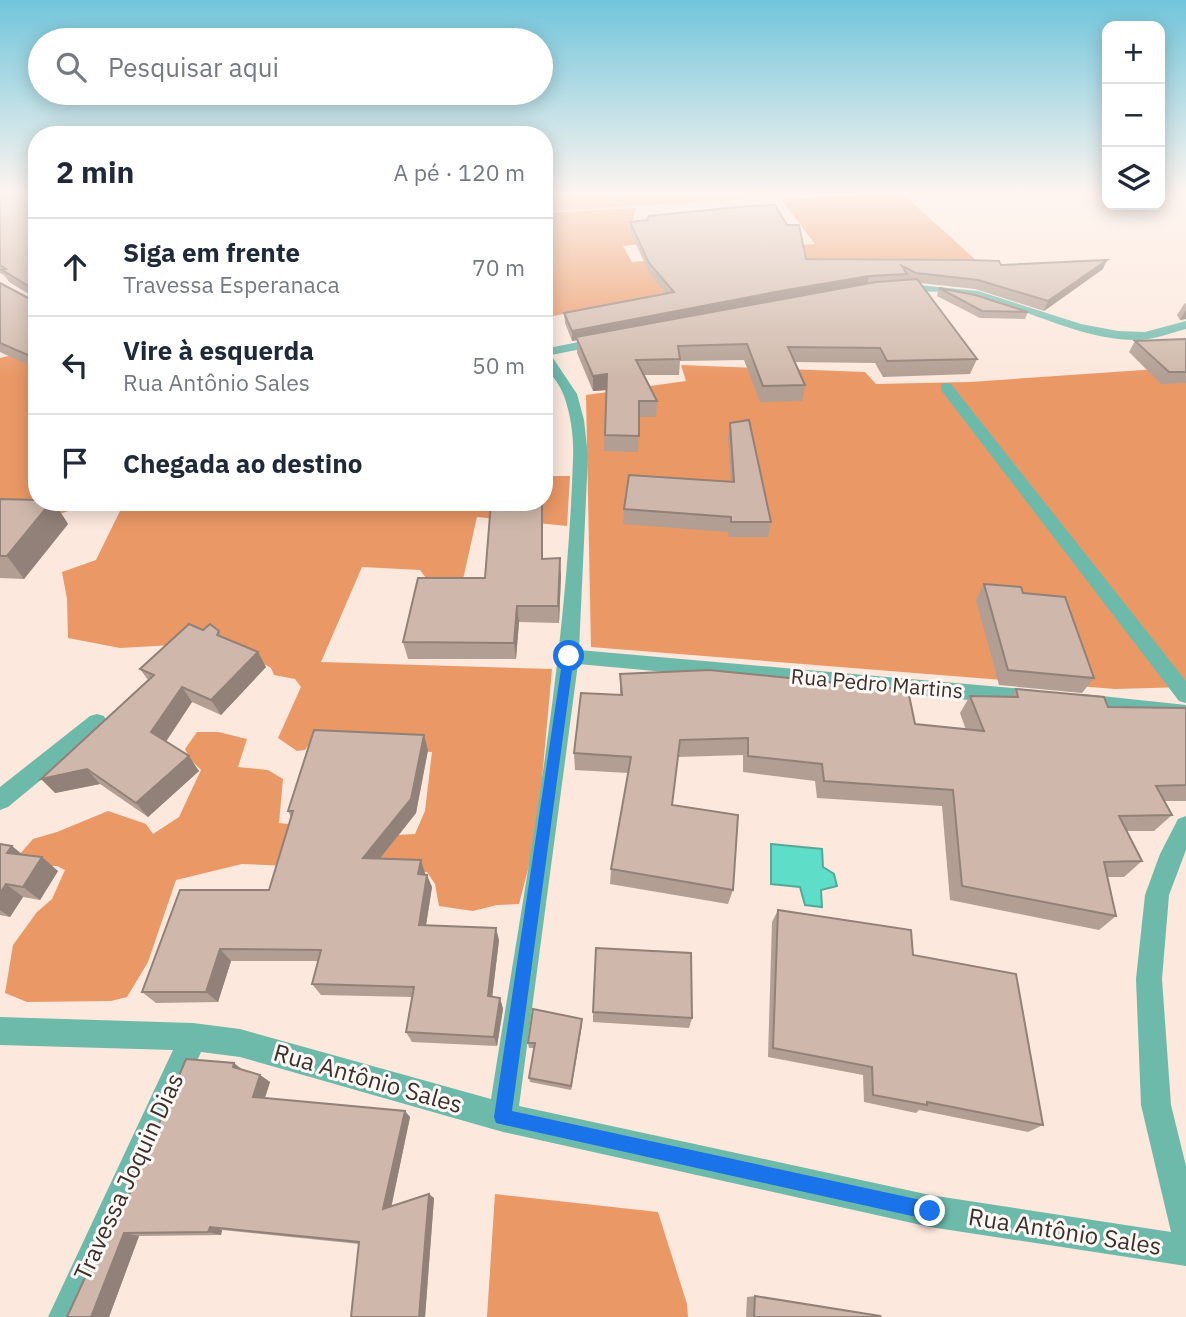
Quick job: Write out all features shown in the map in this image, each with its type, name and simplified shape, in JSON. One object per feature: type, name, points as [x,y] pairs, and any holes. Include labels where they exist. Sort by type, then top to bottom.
[{"type":"street","points":[[886,290],[918,288],[978,294],[1089,331],[1114,335],[1142,336],[1186,325]]},
{"type":"street","points":[[553,352],[610,340]]},
{"type":"street","points":[[502,1117],[569,656],[581,441],[570,394],[553,368]]},
{"type":"street","points":[[946,387],[1186,695]]},
{"type":"street","name":"Rua Pedro Martins","points":[[569,656],[1186,713]]},
{"type":"street","points":[[0,800],[97,722]]},
{"type":"street","points":[[1186,826],[1171,854],[1157,895],[1149,979],[1156,1105],[1186,1229]]},
{"type":"street","name":"Rua Antônio Sales","points":[[0,1031],[193,1037],[240,1043],[502,1117],[930,1211],[1186,1250]]},
{"type":"street","name":"Travessa Joquin Dias","points":[[65,1317],[193,1037]]},
{"type":"shaded area","points":[[553,255],[628,255],[632,262],[715,255],[732,279],[553,316]]},
{"type":"shaded area","points":[[766,255],[971,255],[978,262],[778,273]]},
{"type":"shaded area","points":[[28,351],[28,511],[68,511],[54,516],[0,506],[0,358]]},
{"type":"shaded area","points":[[681,365],[865,372],[876,384],[970,382],[1186,367],[1186,687],[1115,689],[591,647],[586,395],[686,381]]},
{"type":"shaded area","points":[[553,476],[570,476],[567,526],[477,517],[461,588],[432,586],[420,570],[362,567],[321,662],[552,669],[537,835],[519,904],[497,905],[473,911],[439,906],[435,884],[427,872],[242,864],[176,880],[148,962],[127,997],[111,1001],[27,1002],[5,993],[13,945],[37,912],[52,899],[65,870],[57,866],[30,866],[19,855],[33,839],[108,811],[146,824],[153,834],[179,817],[201,770],[185,749],[197,732],[218,732],[247,739],[238,767],[268,770],[283,779],[279,823],[397,835],[415,834],[425,811],[432,752],[310,743],[305,750],[297,751],[278,738],[301,687],[295,679],[274,675],[271,668],[259,661],[173,645],[120,648],[68,638],[67,599],[62,572],[96,560],[120,511],[553,511]]},
{"type":"shaded area","points":[[495,1194],[658,1212],[687,1304],[688,1317],[487,1317]]},
{"type":"water","points":[[771,844],[822,849],[823,867],[834,874],[837,886],[821,890],[822,907],[805,905],[800,887],[771,884]]},
{"type":"building","points":[[0,255],[28,255],[28,286],[2,270],[6,269],[0,265]]},
{"type":"building","points":[[646,255],[805,255],[806,259],[999,261],[1001,265],[1107,260],[1048,301],[978,280],[916,273],[902,266],[907,274],[869,276],[786,290],[572,331],[564,313],[674,292]]},
{"type":"building","points":[[917,279],[977,359],[887,361],[880,348],[788,347],[805,385],[763,386],[747,344],[678,346],[680,359],[636,360],[657,401],[639,401],[639,436],[605,435],[607,374],[593,376],[576,337],[876,282]]},
{"type":"building","points":[[0,283],[28,298],[28,355],[0,343]]},
{"type":"building","points":[[939,288],[975,295],[1028,312],[982,311]]},
{"type":"building","points":[[1186,339],[1186,372],[1169,372],[1135,341]]},
{"type":"building","points":[[749,420],[771,522],[731,522],[731,517],[624,509],[629,475],[734,482],[730,423]]},
{"type":"building","points":[[0,499],[28,500],[28,511],[44,511],[7,556],[0,556]]},
{"type":"building","points":[[490,511],[542,511],[542,559],[560,558],[558,606],[517,606],[514,643],[403,642],[418,578],[485,578]]},
{"type":"building","points":[[984,584],[1021,587],[1023,593],[1065,597],[1094,678],[1008,670]]},
{"type":"building","points":[[189,624],[203,630],[210,624],[219,631],[217,635],[258,652],[211,700],[182,687],[151,732],[189,756],[136,803],[87,769],[41,779],[154,675],[140,669]]},
{"type":"building","points":[[709,670],[908,690],[915,724],[984,731],[970,696],[1018,697],[1016,689],[1104,697],[1108,707],[1186,708],[1186,785],[1156,786],[1172,815],[1119,816],[1142,861],[1104,862],[1116,916],[962,886],[953,790],[824,781],[822,764],[748,756],[748,738],[680,740],[672,805],[738,815],[733,890],[611,869],[631,757],[574,753],[581,693],[622,695],[620,674]]},
{"type":"building","points":[[314,730],[424,735],[411,799],[363,858],[421,860],[418,874],[427,875],[419,925],[496,928],[488,996],[500,998],[494,1037],[406,1032],[414,987],[312,984],[321,950],[220,949],[206,992],[142,992],[180,890],[269,890],[293,811],[288,811]]},
{"type":"building","points":[[0,844],[12,846],[7,853],[42,857],[23,887],[6,884],[0,893]]},
{"type":"building","points":[[778,910],[911,930],[913,955],[1016,974],[1043,1125],[927,1102],[927,1105],[873,1095],[872,1067],[773,1048]]},
{"type":"building","points":[[596,948],[691,953],[692,1018],[593,1012]]},
{"type":"building","points":[[533,1009],[582,1019],[571,1086],[529,1078],[535,1043],[528,1043]]},
{"type":"building","points":[[186,1059],[234,1063],[233,1067],[260,1075],[253,1097],[405,1111],[383,1209],[429,1194],[419,1317],[351,1317],[359,1242],[210,1227],[208,1232],[124,1233],[91,1317],[67,1317],[121,1199],[127,1200]]},
{"type":"building","points":[[755,1296],[880,1316],[881,1317],[754,1317]]},
{"type":"route","points":[[569,656],[502,1117],[930,1211]]}]
